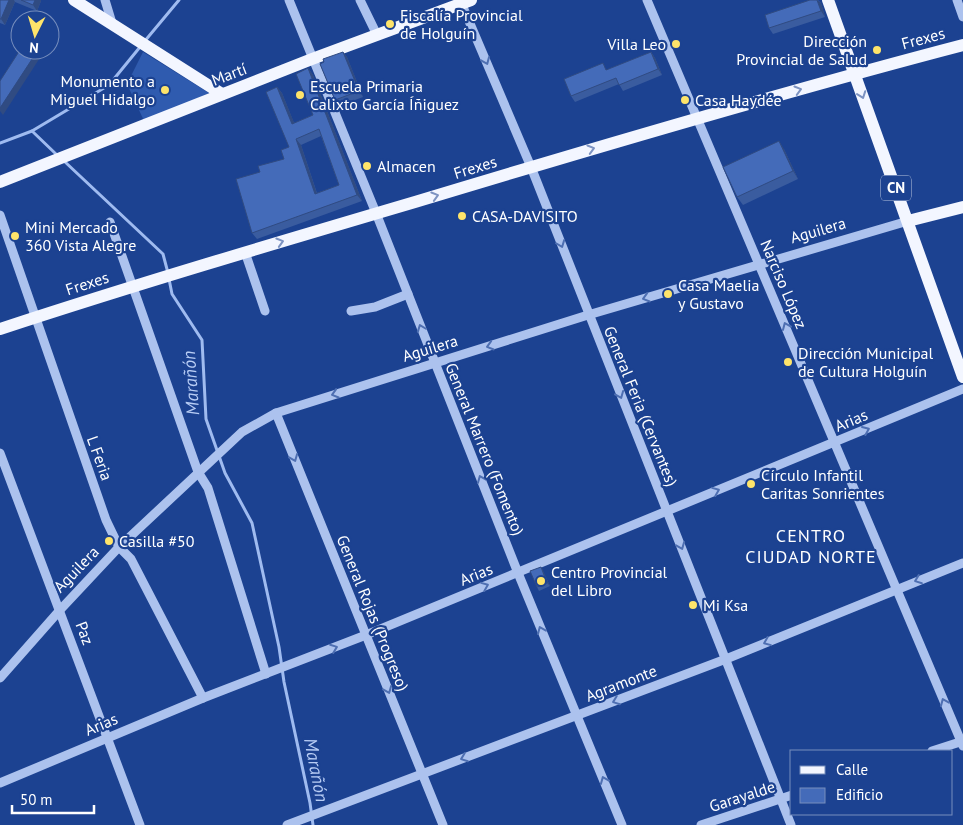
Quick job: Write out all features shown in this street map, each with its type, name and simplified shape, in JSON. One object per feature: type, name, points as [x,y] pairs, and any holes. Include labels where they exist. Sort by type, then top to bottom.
[{"type":"main road","points":[[74,0],[128,32],[222,94]]},
{"type":"main road","name":"CN","points":[[828,0],[963,377]]},
{"type":"main road","name":"Martí","points":[[0,182],[464,1]]},
{"type":"main road","name":"Frexes","points":[[0,329],[133,286],[531,167],[854,73],[963,44]]},
{"type":"main road","name":"Aguilera","points":[[908,221],[963,207]]},
{"type":"street","points":[[105,0],[112,23]]},
{"type":"street","name":"General Marrero (Fomento)","points":[[289,0],[376,213],[518,573],[622,825]]},
{"type":"street","points":[[360,0],[377,35]]},
{"type":"street","name":"Narciso López","points":[[647,0],[836,442],[895,589],[962,743]]},
{"type":"street","points":[[957,0],[963,17]]},
{"type":"street","name":"General Feria (Cervantes)","points":[[464,1],[791,825]]},
{"type":"street","name":"L Feria","points":[[0,215],[34,318],[106,520],[119,547],[131,559],[203,698]]},
{"type":"street","name":"Aguilera","points":[[0,678],[119,547],[242,432],[276,413],[588,315],[908,221]]},
{"type":"street","points":[[110,222],[198,472],[208,488],[269,673]]},
{"type":"street","points":[[246,252],[265,311]]},
{"type":"street","points":[[351,311],[375,308],[408,294]]},
{"type":"street","name":"Arias","points":[[0,783],[203,698],[366,635],[963,389]]},
{"type":"street","name":"General Rojas (Progreso)","points":[[276,413],[443,825]]},
{"type":"street","name":"Paz","points":[[0,453],[109,737],[140,825]]},
{"type":"street","name":"Agramonte","points":[[287,825],[726,659],[963,563]]},
{"type":"street","points":[[936,750],[962,743]]},
{"type":"street","name":"Garayalde","points":[[701,825],[790,796]]},
{"type":"shaded area","points":[[143,52],[209,93],[145,123],[127,84]]},
{"type":"building","points":[[0,0],[9,0],[1,19],[0,19]]},
{"type":"building","points":[[21,0],[35,0],[33,5]]},
{"type":"building","points":[[810,0],[817,0],[821,11],[769,28],[765,15]]},
{"type":"building","points":[[343,52],[359,91],[335,100],[320,64],[324,62],[323,59]]},
{"type":"building","points":[[651,52],[658,69],[619,85],[616,78],[571,96],[564,79],[603,63],[606,70]]},
{"type":"building","points":[[14,60],[31,60],[0,108],[0,81]]},
{"type":"building","points":[[308,68],[357,195],[252,233],[236,179],[260,172],[258,166],[284,159],[281,150],[289,147],[266,92],[277,87],[292,124],[313,115],[296,74]],"holes":[[[319,129],[339,185],[315,194],[296,139]]]},
{"type":"building","points":[[779,141],[793,171],[737,197],[723,167]]},
{"type":"building","name":"Centro Provincial del Libro","points":[[541,567],[547,583],[537,587],[530,571]]},
{"type":"waterway","name":"Marañón","points":[[144,42],[179,0]]},
{"type":"waterway","name":"Marañón","points":[[0,143],[32,131],[109,85],[140,47]]},
{"type":"waterway","name":"Marañón","points":[[32,131],[57,155]]},
{"type":"waterway","name":"Marañón","points":[[64,161],[163,254],[168,273]]},
{"type":"waterway","name":"Marañón","points":[[169,279],[172,294],[202,340],[206,419],[225,473],[252,523],[279,647],[284,682],[313,825]]},
{"type":"place","name":"Fiscalía Provincial de Holguín","points":[[390,24]]},
{"type":"place","name":"Villa Leo","points":[[676,44]]},
{"type":"place","name":"Dirección Provincial de Salud","points":[[877,50]]},
{"type":"place","name":"Monumento a Miguel Hidalgo","points":[[165,90]]},
{"type":"place","name":"Escuela Primaria Calixto García Íñiguez","points":[[300,95]]},
{"type":"place","name":"Casa Haydée","points":[[685,100]]},
{"type":"place","name":"Almacen","points":[[367,166]]},
{"type":"place","name":"CASA-DAVISITO","points":[[462,216]]},
{"type":"place","name":"Mini Mercado 360 Vista Alegre","points":[[15,236]]},
{"type":"place","name":"Casa Maelia y Gustavo","points":[[668,294]]},
{"type":"place","name":"Dirección Municipal de Cultura Holguín","points":[[788,362]]},
{"type":"place","name":"Círculo Infantil Caritas Sonrientes","points":[[751,484]]},
{"type":"place","name":"Casilla #50","points":[[109,541]]},
{"type":"place","name":"Centro Provincial del Libro","points":[[541,581]]},
{"type":"place","name":"Mi Ksa","points":[[693,605]]},
{"type":"district","name":"CENTRO CIUDAD NORTE","points":[[811,546]]}]
